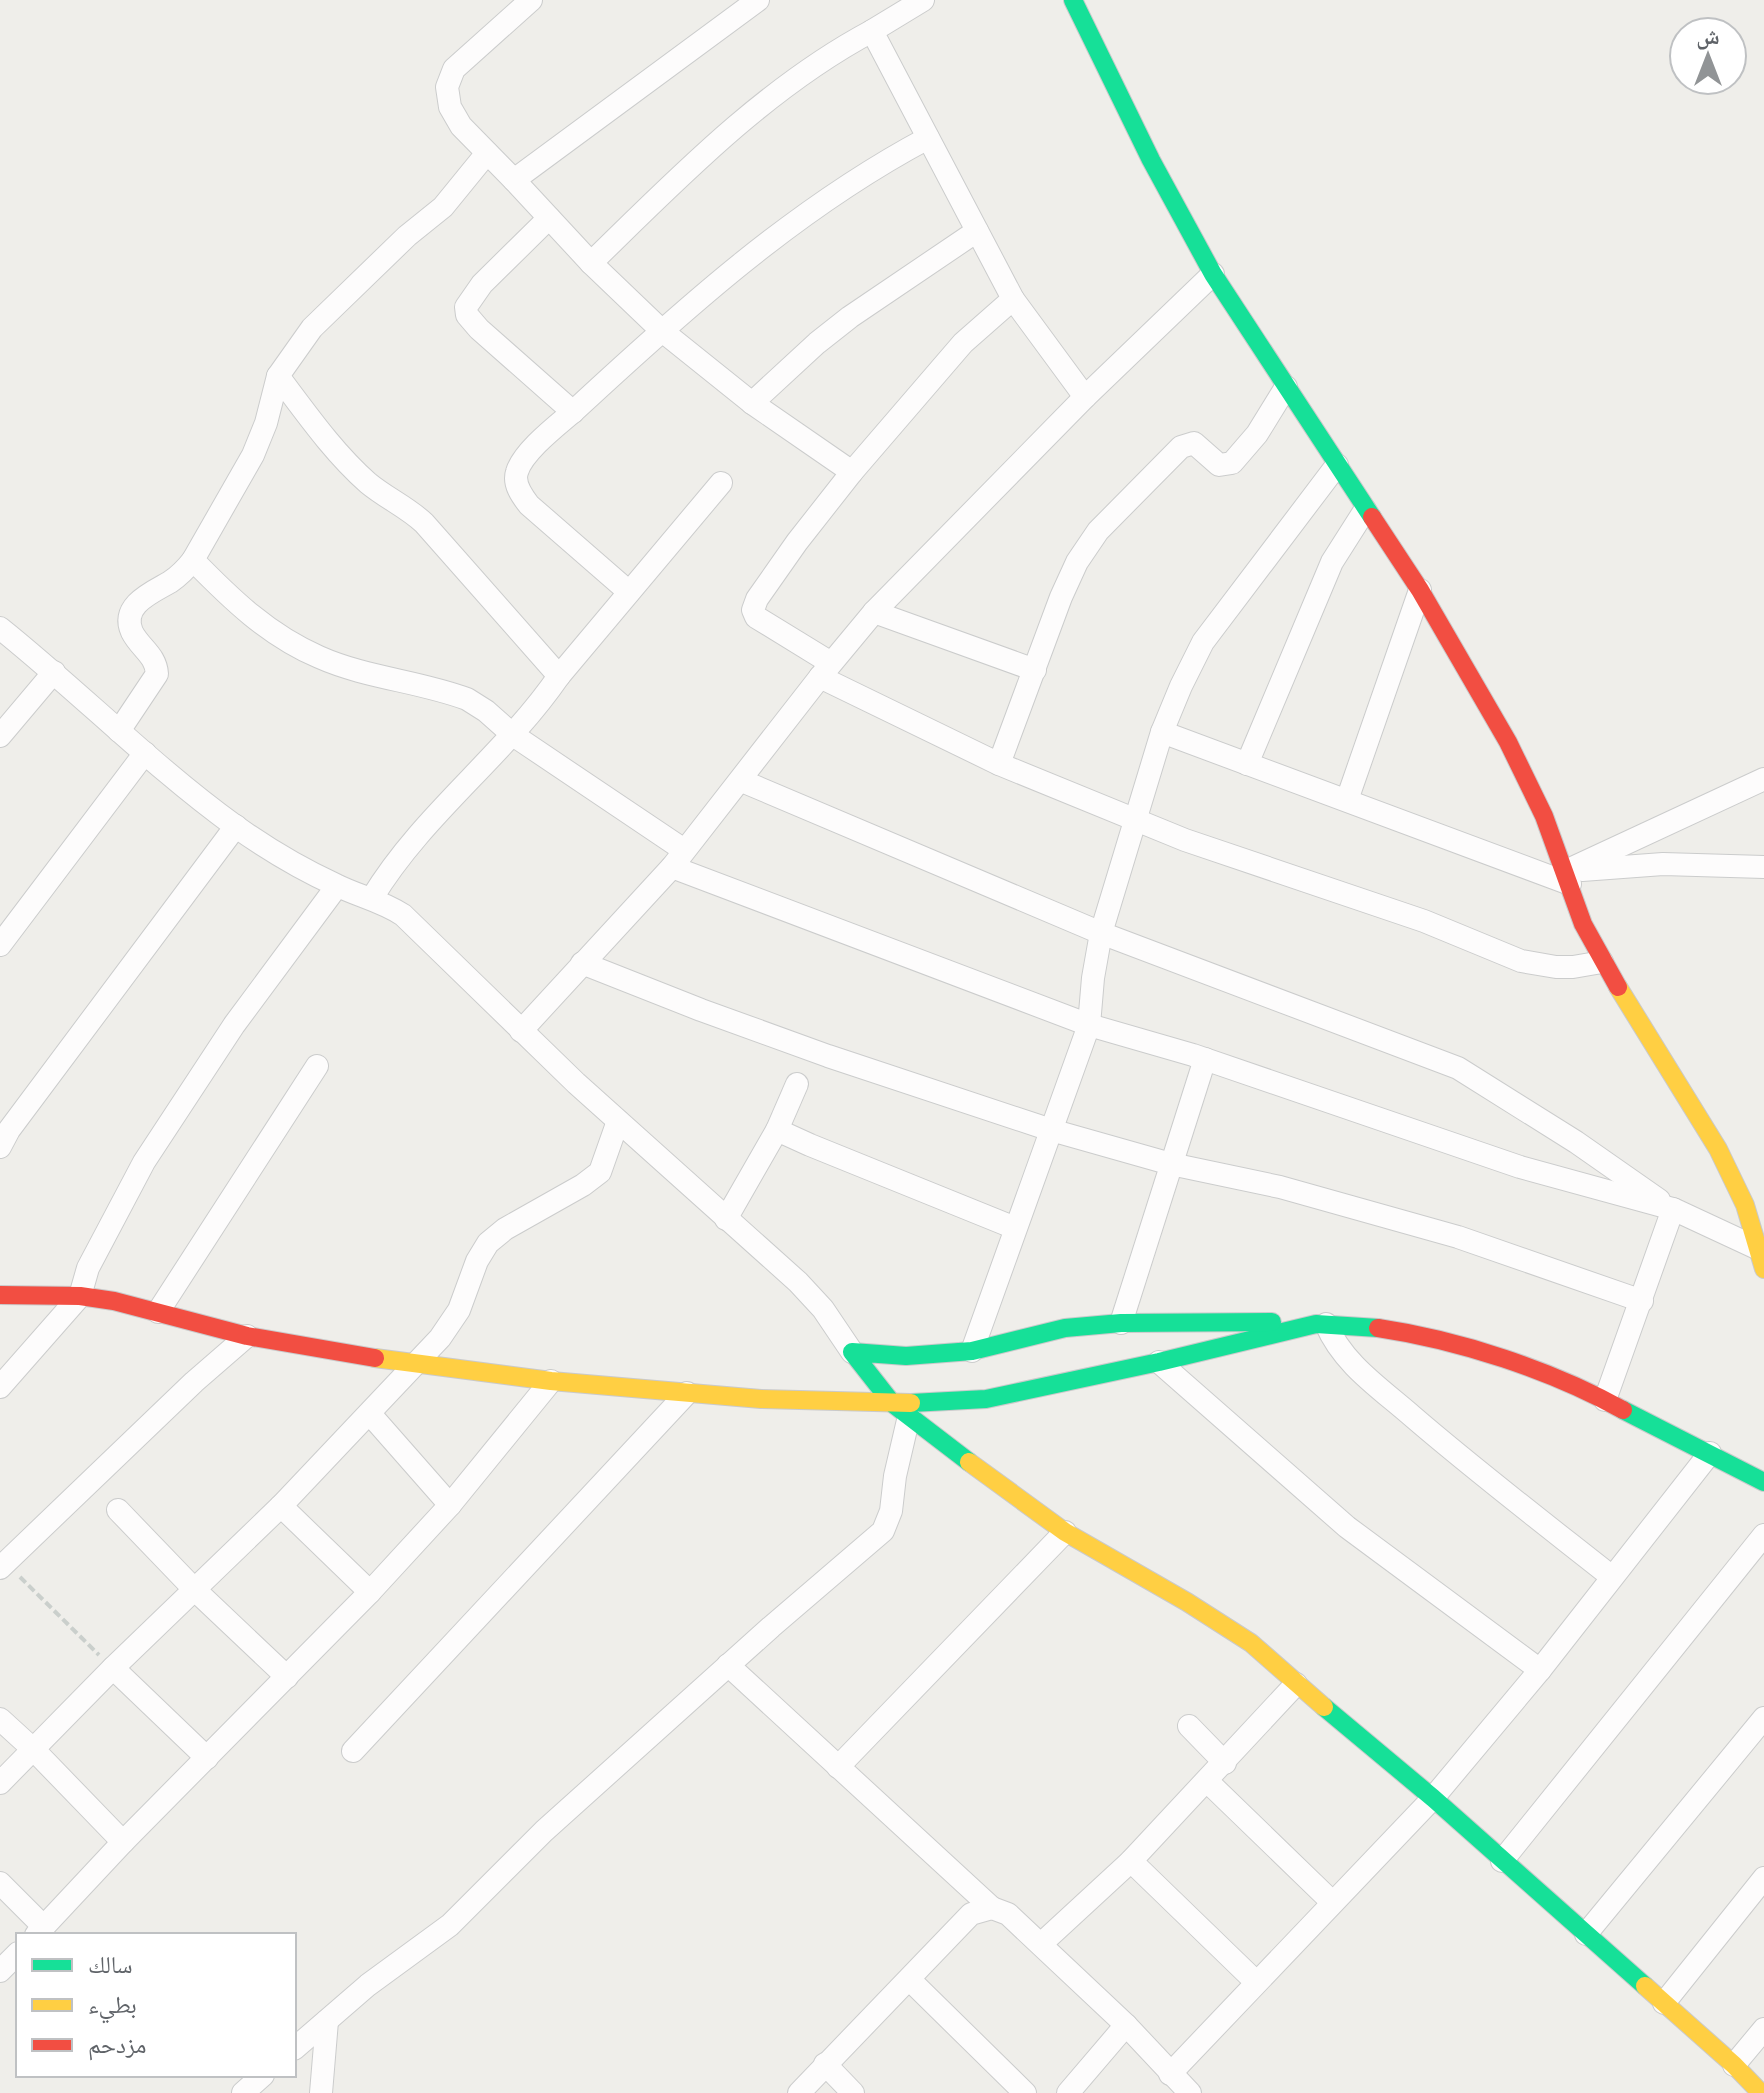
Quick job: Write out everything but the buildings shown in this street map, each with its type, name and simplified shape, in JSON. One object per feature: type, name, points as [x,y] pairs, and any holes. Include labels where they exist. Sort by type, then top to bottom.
[{"type":"street","points":[[531,0],[454,69],[448,97],[454,115],[591,263],[661,330],[752,403],[852,472]]},
{"type":"street","points":[[514,180],[758,0]]},
{"type":"street","points":[[591,263],[725,137],[797,76],[923,0]]},
{"type":"street","points":[[1073,0],[1151,160],[1213,274],[1420,590],[1508,742],[1544,816],[1583,924],[1602,962],[1718,1149],[1745,1205],[1761,1259]]},
{"type":"street","points":[[872,31],[1013,299],[1085,397]]},
{"type":"street","points":[[629,592],[529,505],[516,481],[517,471],[524,460],[661,330],[768,243],[846,186],[928,138]]},
{"type":"street","points":[[119,731],[157,674],[154,658],[132,632],[130,623],[134,607],[141,598],[184,571],[193,560],[253,455],[266,423],[278,376],[312,328],[386,255],[443,207],[487,153]]},
{"type":"street","points":[[549,218],[482,284],[466,307],[467,315],[479,329],[573,412]]},
{"type":"street","points":[[752,403],[850,317],[977,231]]},
{"type":"street","points":[[521,1031],[678,858],[874,612],[1085,397],[1213,274]]},
{"type":"street","points":[[1013,299],[963,343],[852,472],[779,565],[757,599],[753,610],[756,617],[826,670],[999,764],[1185,840],[1424,921],[1521,961],[1556,967],[1602,962]]},
{"type":"street","points":[[278,376],[344,460],[385,496],[424,523],[559,676]]},
{"type":"street","points":[[999,764],[1061,597],[1077,562],[1098,531],[1181,447],[1194,443],[1219,465],[1232,463],[1257,434],[1286,387]]},
{"type":"street","points":[[972,1351],[1089,1025],[1101,933],[1162,732],[1203,642],[1337,465]]},
{"type":"street","points":[[372,898],[398,859],[538,706],[559,676],[721,483]]},
{"type":"street","points":[[1247,764],[1332,562],[1365,510]]},
{"type":"street","points":[[193,560],[238,606],[285,640],[320,658],[467,699],[678,858],[1089,1025],[1205,1059],[1520,1167],[1673,1209]]},
{"type":"street","points":[[1347,800],[1420,590]]},
{"type":"street","points":[[874,612],[1035,670]]},
{"type":"street","points":[[0,628],[145,753],[236,826],[337,886],[372,898],[403,915],[521,1031],[798,1282],[823,1309],[852,1352],[901,1410],[999,1486],[1065,1532],[1187,1602],[1251,1643],[1433,1798],[1734,2065],[1761,2093]]},
{"type":"street","points":[[0,736],[54,672]]},
{"type":"street","points":[[1162,732],[1568,877],[1663,864],[1764,867]]},
{"type":"street","points":[[0,945],[145,753]]},
{"type":"street","points":[[1568,877],[1764,779]]},
{"type":"street","points":[[742,781],[1101,933],[1458,1068],[1576,1142],[1673,1209],[1761,1259]]},
{"type":"street","points":[[3,1135],[236,826]]},
{"type":"street","points":[[0,1387],[80,1296],[88,1268],[144,1162],[234,1025],[337,886]]},
{"type":"street","points":[[582,963],[800,1046],[1051,1130],[1171,1164],[1280,1187],[1443,1232],[1642,1301]]},
{"type":"street","points":[[1121,1323],[1205,1059]]},
{"type":"street","points":[[158,1312],[317,1066]]},
{"type":"street","points":[[726,1219],[777,1130],[797,1084]]},
{"type":"street","points":[[0,1783],[113,1668],[281,1506],[417,1364],[451,1324],[477,1261],[488,1243],[505,1229],[583,1185],[600,1172],[618,1121]]},
{"type":"street","points":[[777,1130],[1015,1228]]},
{"type":"street","points":[[1605,1400],[1673,1209]]},
{"type":"street","points":[[0,1295],[80,1296],[114,1301],[247,1336],[417,1364],[551,1381],[901,1410],[986,1399],[1321,1324]]},
{"type":"street","points":[[852,1352],[906,1356],[972,1351],[1065,1328],[1121,1323],[1208,1321],[1321,1324],[1426,1335],[1530,1369],[1605,1400],[1764,1482]]},
{"type":"street","points":[[1321,1324],[1349,1361],[1446,1445],[1612,1577]]},
{"type":"street","points":[[3,1566],[194,1382],[247,1336]]},
{"type":"street","points":[[1159,1362],[1347,1527],[1540,1670]]},
{"type":"street","points":[[0,1883],[40,1931],[123,1842],[370,1592],[450,1505],[551,1381]]},
{"type":"street","points":[[353,1751],[687,1393]]},
{"type":"street","points":[[296,2047],[368,1985],[450,1925],[544,1831],[883,1531],[891,1511],[901,1410]]},
{"type":"street","points":[[370,1414],[450,1505]]},
{"type":"street","points":[[1170,2074],[1433,1798],[1540,1670],[1710,1453]]},
{"type":"street","points":[[281,1506],[370,1592]]},
{"type":"street","points":[[118,1510],[194,1589],[287,1677]]},
{"type":"street","points":[[838,1767],[1065,1532]]},
{"type":"street","points":[[1502,1861],[1764,1535]]},
{"type":"street","points":[[728,1665],[992,1908],[1008,1914],[1041,1944],[1126,2025],[1190,2093]]},
{"type":"street","points":[[113,1668],[207,1758]]},
{"type":"street","points":[[1041,1944],[1131,1861],[1296,1684]]},
{"type":"street","points":[[1586,1934],[1764,1718]]},
{"type":"street","points":[[0,1719],[123,1842]]},
{"type":"street","points":[[1189,1726],[1225,1763]]},
{"type":"street","points":[[1207,1781],[1332,1902]]},
{"type":"street","points":[[1131,1861],[1256,1982]]},
{"type":"street","points":[[1664,2003],[1764,1878]]},
{"type":"street","points":[[799,2093],[971,1914],[992,1908]]},
{"type":"street","points":[[0,1971],[16,1955]]},
{"type":"street","points":[[910,1980],[1025,2093]]},
{"type":"street","points":[[321,2093],[327,2021]]},
{"type":"street","points":[[1068,2093],[1126,2025]]},
{"type":"street","points":[[1734,2065],[1764,2029]]},
{"type":"street","points":[[825,2064],[853,2093]]},
{"type":"street","points":[[243,2093],[261,2077]]},
{"type":"path","points":[[3,1566],[113,1668]]},
{"type":"traffic: fast","points":[[1073,0],[1151,160],[1213,274],[1372,517]]},
{"type":"traffic: fast","points":[[969,1462],[892,1403],[852,1352],[906,1356],[972,1351],[1065,1328],[1121,1323],[1272,1322]]},
{"type":"traffic: fast","points":[[911,1403],[986,1399],[1316,1324],[1378,1328]]},
{"type":"traffic: fast","points":[[1623,1410],[1764,1482]]},
{"type":"traffic: fast","points":[[1324,1707],[1433,1798],[1645,1986]]},
{"type":"traffic: slow","points":[[1618,987],[1718,1149],[1745,1205],[1764,1269]]},
{"type":"traffic: slow","points":[[375,1358],[551,1381],[761,1399],[911,1403]]},
{"type":"traffic: slow","points":[[969,1462],[1065,1532],[1187,1602],[1251,1643],[1324,1707]]},
{"type":"traffic: slow","points":[[1645,1986],[1761,2093]]},
{"type":"traffic: jam","points":[[1372,517],[1420,590],[1508,742],[1544,816],[1583,924],[1618,987]]},
{"type":"traffic: jam","points":[[0,1295],[80,1296],[114,1301],[247,1336],[375,1358]]},
{"type":"traffic: jam","points":[[1378,1328],[1440,1340],[1504,1358],[1566,1382],[1623,1410]]}]
